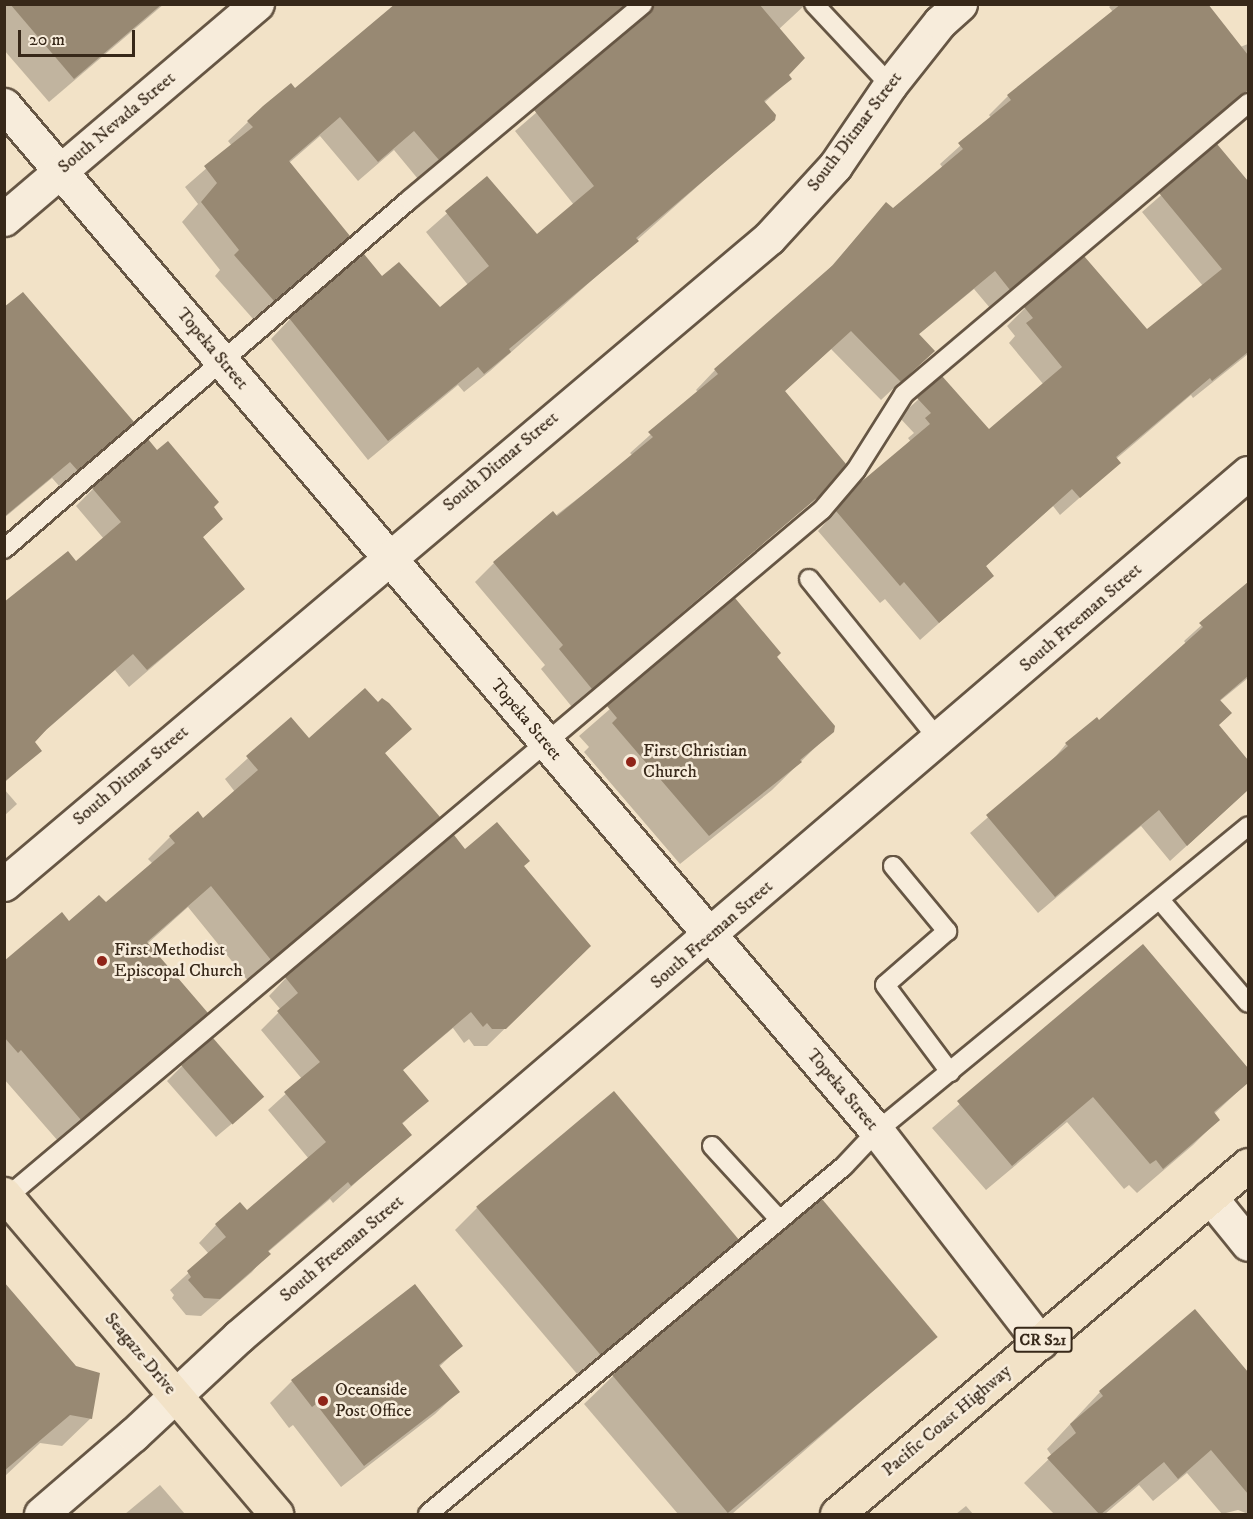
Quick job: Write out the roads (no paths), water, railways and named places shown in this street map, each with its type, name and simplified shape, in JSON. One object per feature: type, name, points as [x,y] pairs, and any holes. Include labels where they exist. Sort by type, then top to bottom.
[{"type":"main road","name":"Pacific Coast Highway","points":[[837,1515],[1248,1164]]},
{"type":"main road","name":"Seagaze Drive","points":[[6,1196],[276,1515]]},
{"type":"street","name":"South Nevada Street","points":[[4,219],[257,4]]},
{"type":"street","name":"South Ditmar Street","points":[[4,884],[387,557],[769,238],[835,165],[890,85],[940,22],[960,4]]},
{"type":"street","name":"Topeka Street","points":[[4,105],[877,1131],[1040,1342]]},
{"type":"street","name":"South Freeman Street","points":[[41,1515],[238,1337],[710,936],[1248,473]]},
{"type":"street","points":[[1210,1197],[1248,1244]]},
{"type":"lane","points":[[4,549],[224,363],[409,200],[643,4]]},
{"type":"lane","points":[[814,4],[890,85]]},
{"type":"lane","points":[[6,1196],[822,510],[856,470],[904,394],[1248,103]]},
{"type":"lane","points":[[809,579],[939,740]]},
{"type":"lane","points":[[428,1515],[844,1166],[877,1131],[1248,826]]},
{"type":"lane","points":[[893,866],[947,931],[885,985],[950,1072]]},
{"type":"lane","points":[[1160,900],[1248,1003]]},
{"type":"lane","points":[[712,1146],[779,1219]]},
{"type":"place","name":"First Christian Church","points":[[631,762]]},
{"type":"place","name":"First Methodist Episcopal Church","points":[[102,961]]},
{"type":"place","name":"Oceanside Post Office","points":[[323,1401]]}]
